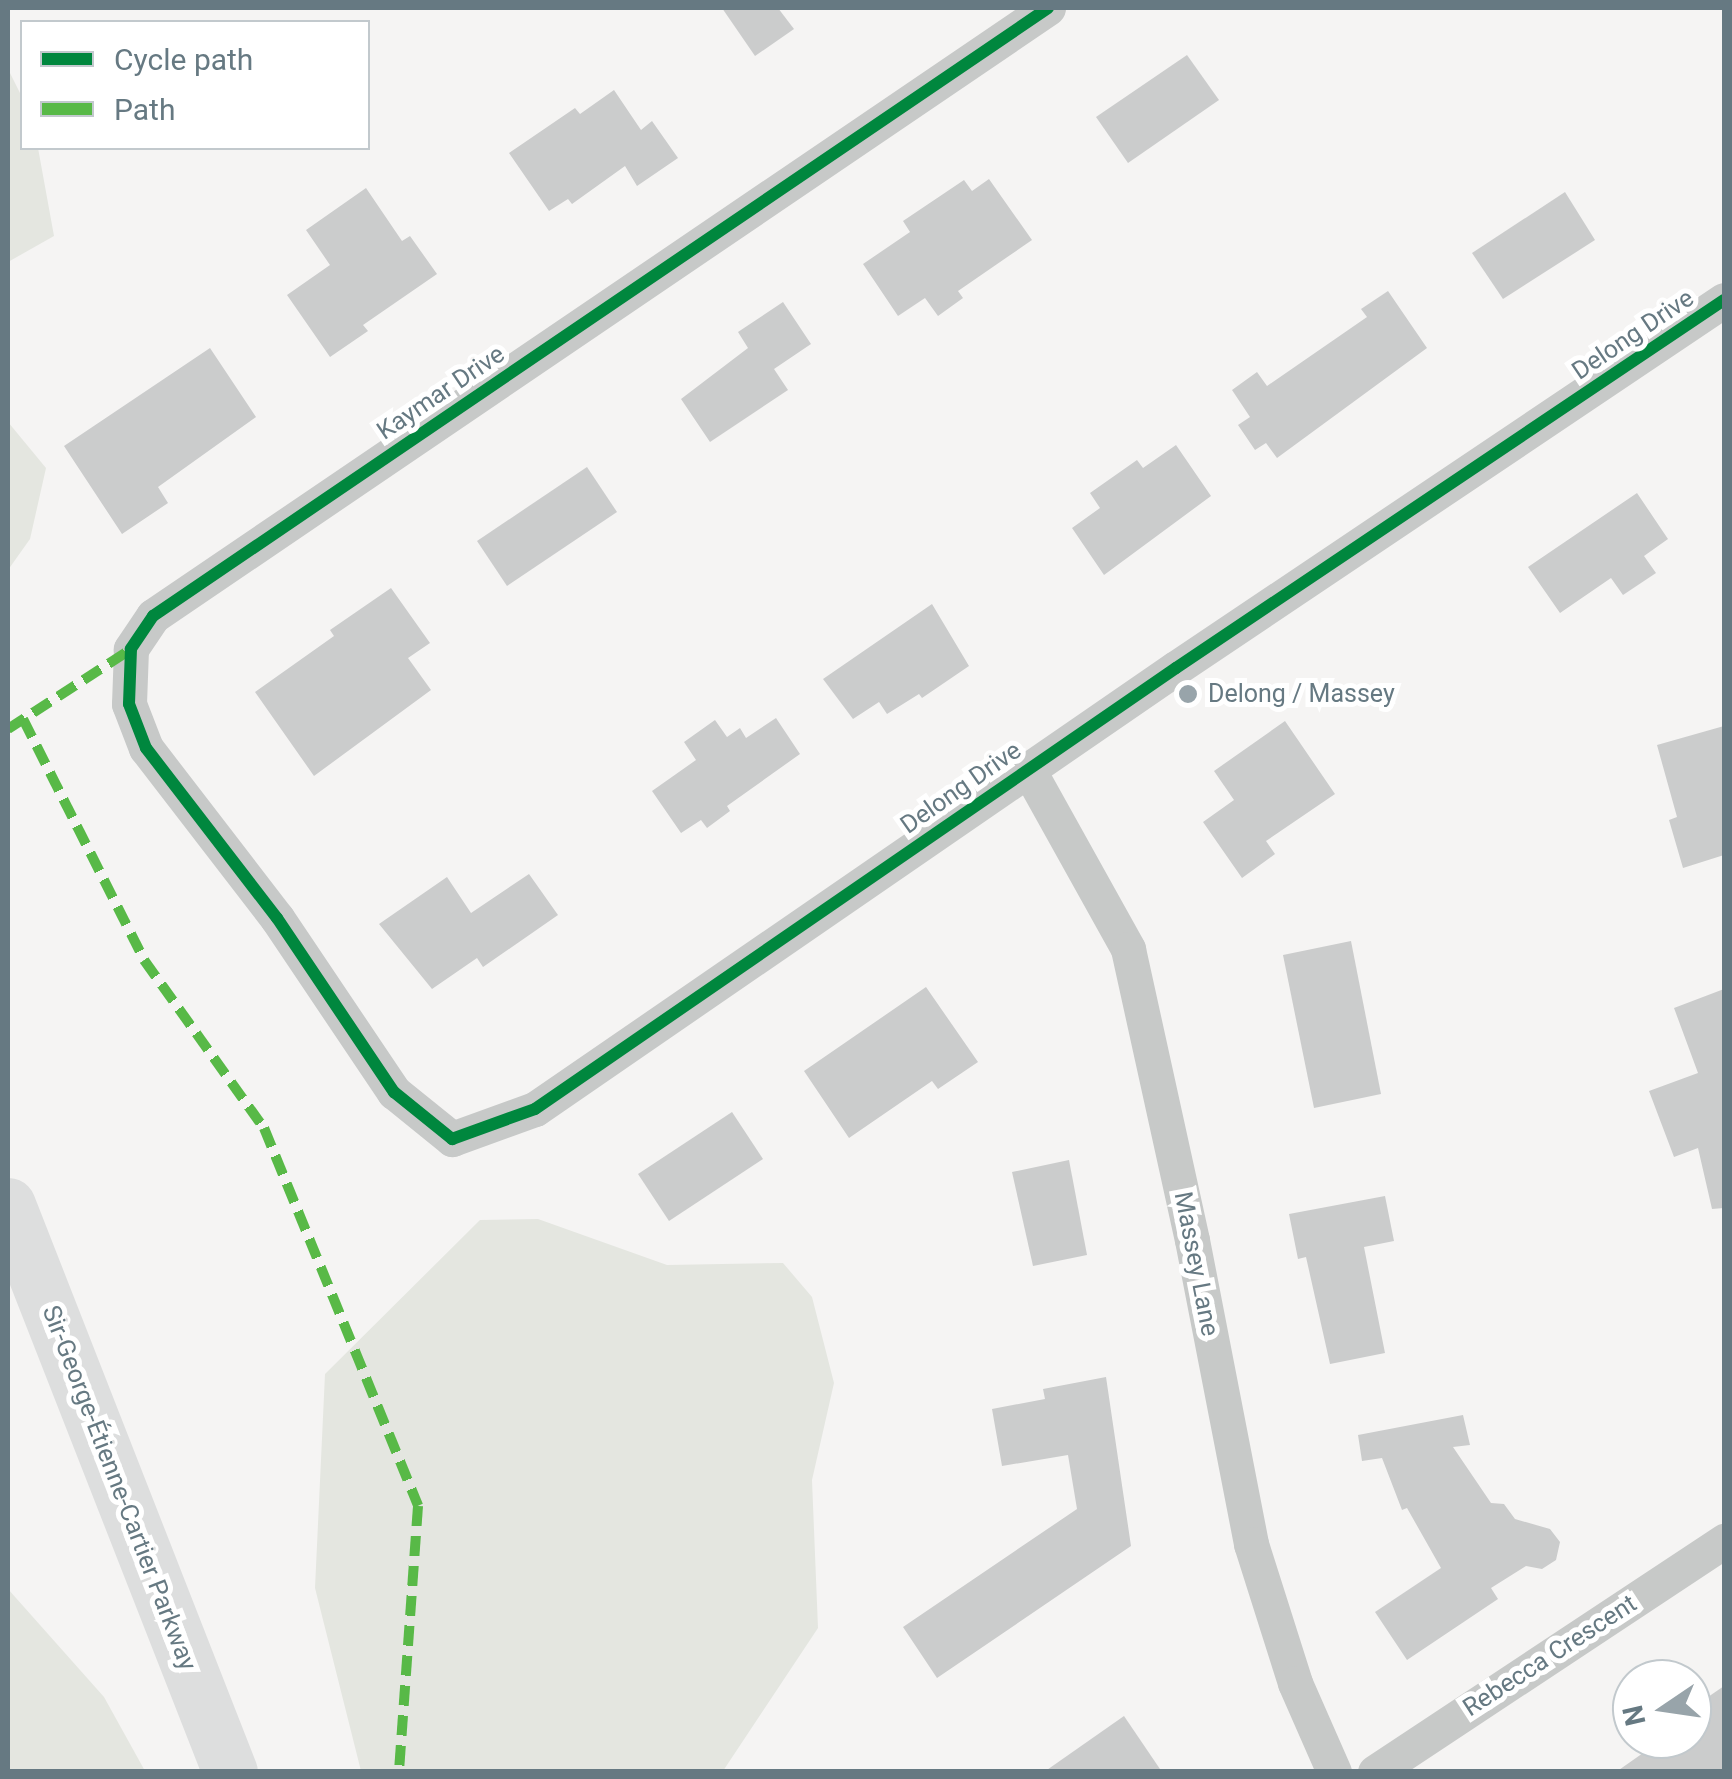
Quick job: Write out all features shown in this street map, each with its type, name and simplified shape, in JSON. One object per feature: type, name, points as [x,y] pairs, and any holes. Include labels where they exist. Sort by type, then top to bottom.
[{"type":"main road","name":"Sir-George-Étienne-Cartier Parkway","points":[[8,1205],[230,1772]]},
{"type":"street","name":"Kaymar Drive","points":[[277,918],[146,748],[129,704],[131,649],[153,616],[1048,8]]},
{"type":"street","name":"Delong Drive","points":[[277,918],[394,1092],[452,1139],[535,1109],[1028,769],[1722,313]]},
{"type":"street","name":"Massey Lane","points":[[1028,769],[1128,949],[1192,1240],[1251,1544],[1295,1684],[1334,1772]]},
{"type":"street","name":"Rebecca Crescent","points":[[1375,1772],[1724,1541]]},
{"type":"shaded area","points":[[8,69],[20,93],[20,150],[38,150],[54,236],[8,262]]},
{"type":"shaded area","points":[[8,422],[46,468],[30,539],[8,570]]},
{"type":"shaded area","points":[[538,1219],[667,1265],[783,1263],[812,1297],[834,1383],[812,1480],[818,1628],[723,1771],[361,1771],[315,1588],[325,1374],[480,1220]]},
{"type":"shaded area","points":[[8,1589],[104,1697],[145,1771],[8,1771]]},
{"type":"building","points":[[722,8],[778,8],[794,29],[755,56]]},
{"type":"building","points":[[1187,55],[1219,100],[1128,163],[1096,117]]},
{"type":"building","points":[[614,90],[641,130],[652,121],[678,158],[637,186],[625,166],[572,204],[568,199],[549,211],[509,153],[575,108],[580,114]]},
{"type":"building","points":[[989,179],[1032,240],[958,291],[963,298],[938,316],[925,298],[898,316],[863,264],[910,232],[903,221],[964,180],[972,191]]},
{"type":"building","points":[[366,188],[402,241],[410,236],[437,274],[363,325],[368,331],[330,357],[287,295],[330,265],[306,230]]},
{"type":"building","points":[[1565,192],[1595,240],[1503,299],[1472,253]]},
{"type":"building","points":[[1388,291],[1427,348],[1277,458],[1266,443],[1255,450],[1238,425],[1250,417],[1232,390],[1257,372],[1267,386],[1367,317],[1361,309]]},
{"type":"building","points":[[783,302],[811,344],[774,369],[788,390],[710,442],[681,399],[748,348],[738,332]]},
{"type":"building","points":[[210,348],[256,417],[158,487],[168,503],[122,534],[64,446]]},
{"type":"building","points":[[1176,445],[1211,496],[1104,575],[1072,528],[1100,508],[1090,493],[1137,460],[1143,468]]},
{"type":"building","points":[[587,467],[617,512],[507,586],[477,541]]},
{"type":"building","points":[[1637,493],[1668,539],[1644,556],[1656,573],[1623,595],[1611,578],[1560,613],[1528,567]]},
{"type":"building","points":[[391,588],[430,643],[408,658],[431,690],[314,776],[255,692],[334,636],[330,630]]},
{"type":"building","points":[[932,604],[969,666],[922,698],[919,694],[887,714],[879,702],[853,719],[823,679]]},
{"type":"building","points":[[776,718],[800,754],[727,806],[730,811],[707,828],[701,820],[681,833],[652,791],[696,760],[684,742],[715,720],[727,737],[740,728],[746,738]]},
{"type":"building","points":[[1285,721],[1335,794],[1266,841],[1275,854],[1242,878],[1203,822],[1234,800],[1214,771]]},
{"type":"building","points":[[1724,726],[1724,855],[1683,868],[1669,820],[1677,817],[1657,745]]},
{"type":"building","points":[[529,874],[558,915],[483,967],[477,958],[432,989],[379,924],[447,877],[471,913]]},
{"type":"building","points":[[1351,941],[1381,1094],[1314,1108],[1283,955]]},
{"type":"building","points":[[926,987],[978,1062],[938,1089],[932,1081],[849,1138],[804,1071]]},
{"type":"building","points":[[1724,989],[1724,1208],[1712,1209],[1698,1148],[1674,1157],[1649,1091],[1698,1073],[1674,1008]]},
{"type":"building","points":[[732,1112],[763,1159],[669,1221],[638,1174]]},
{"type":"building","points":[[1069,1160],[1087,1255],[1033,1266],[1012,1172]]},
{"type":"building","points":[[1385,1196],[1394,1241],[1364,1247],[1385,1353],[1330,1364],[1306,1257],[1298,1259],[1289,1214]]},
{"type":"building","points":[[1106,1377],[1131,1546],[937,1678],[903,1627],[1077,1509],[1068,1455],[1002,1466],[992,1409],[1045,1399],[1043,1389]]},
{"type":"building","points":[[1463,1415],[1470,1445],[1453,1447],[1491,1503],[1504,1504],[1515,1519],[1550,1529],[1560,1542],[1556,1560],[1542,1569],[1526,1566],[1491,1588],[1498,1599],[1407,1660],[1375,1612],[1441,1568],[1407,1508],[1402,1510],[1382,1458],[1362,1461],[1358,1435]]},
{"type":"building","points":[[1724,1686],[1724,1772],[1616,1772],[1635,1759],[1712,1759],[1712,1694]]},
{"type":"building","points":[[1124,1716],[1162,1772],[1044,1772]]},
{"type":"marked path","points":[[8,729],[131,649]]},
{"type":"marked path","points":[[23,719],[144,960],[264,1128],[418,1506],[399,1772]]},
{"type":"cycle path","points":[[1048,8],[153,616],[131,649],[129,704],[146,748],[277,918],[394,1092],[452,1139],[535,1109],[1176,668],[1724,300]]},
{"type":"place","name":"Delong / Massey","points":[[1188,694]]}]
